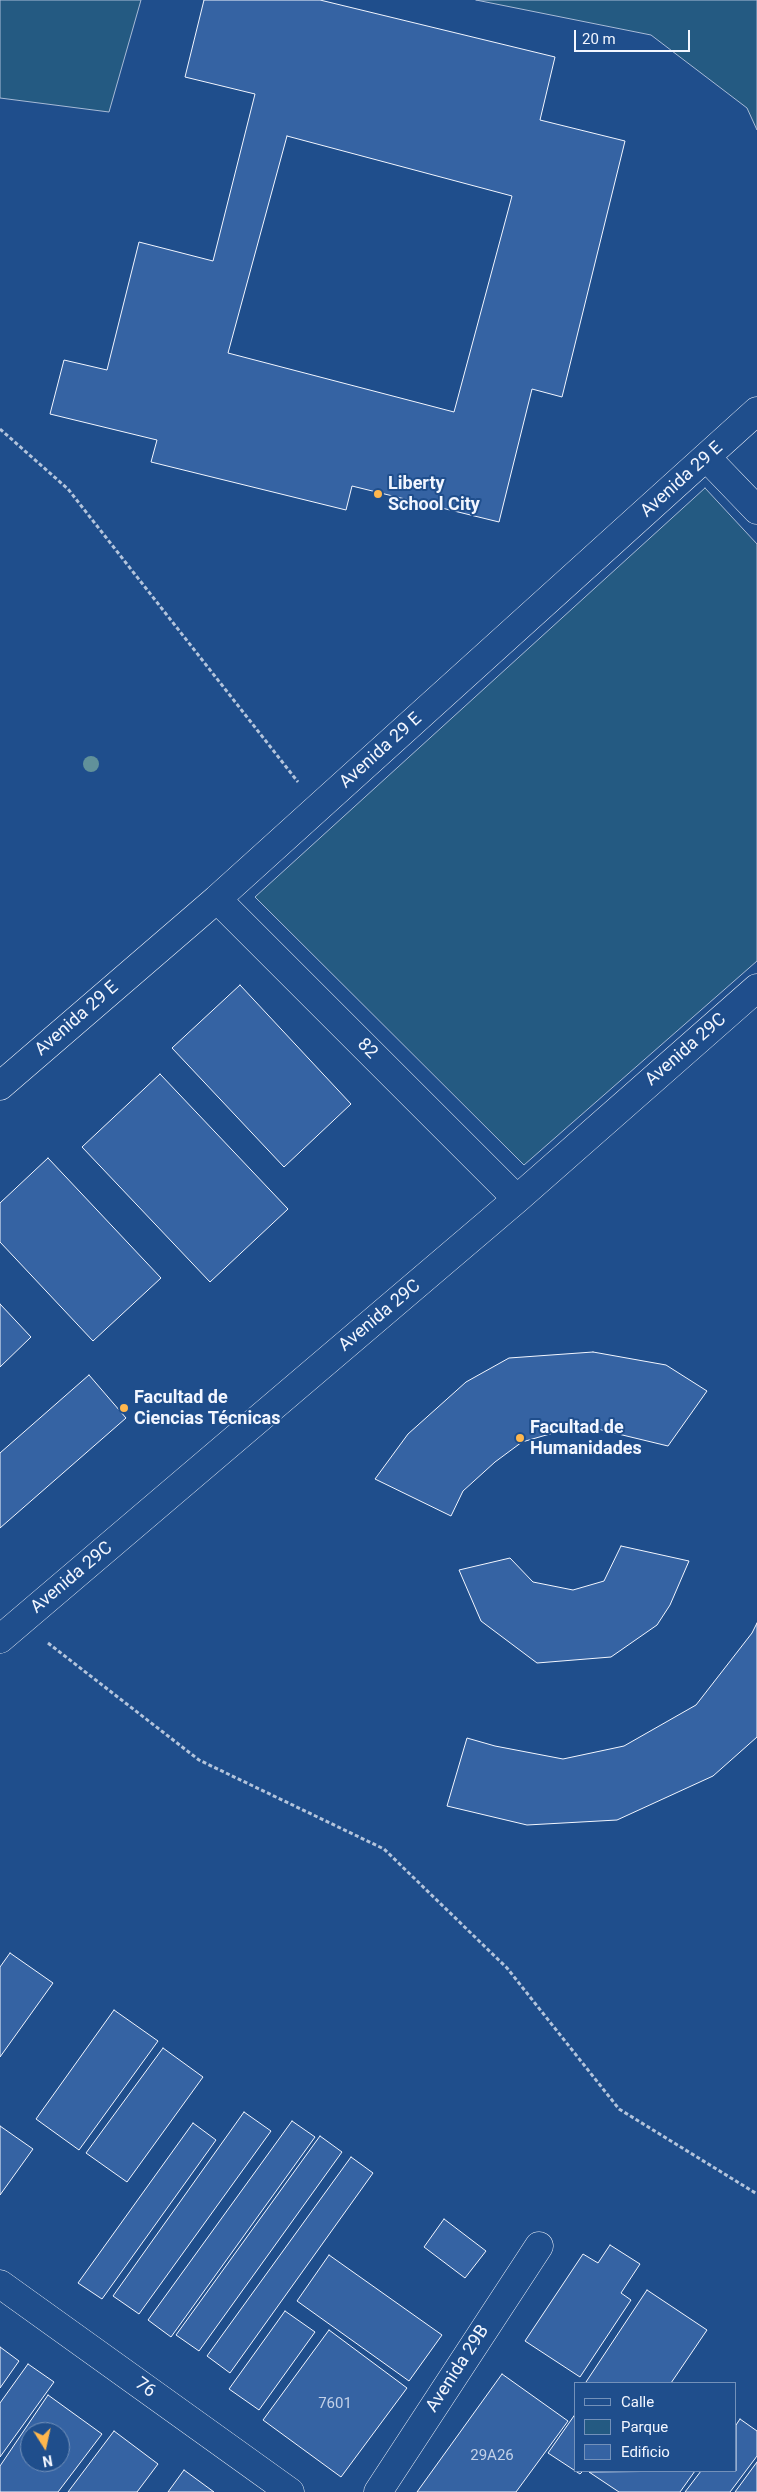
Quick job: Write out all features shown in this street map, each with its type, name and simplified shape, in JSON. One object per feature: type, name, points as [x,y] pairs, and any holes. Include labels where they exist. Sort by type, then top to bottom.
[{"type":"street","name":"Avenida 29 E","points":[[0,1086],[217,899],[757,411]]},
{"type":"street","points":[[707,458],[757,510]]},
{"type":"street","name":"82","points":[[217,899],[518,1199]]},
{"type":"street","name":"Avenida 29C","points":[[10,1630],[518,1199],[757,988]]},
{"type":"street","name":"Avenida 29B","points":[[378,2492],[539,2246]]},
{"type":"street","name":"76","points":[[0,2284],[290,2492]]},
{"type":"path","points":[[0,429],[68,489],[318,808]]},
{"type":"path","points":[[10,1630],[199,1760],[384,1849],[507,1968],[620,2109],[757,2194]]},
{"type":"green space","points":[[0,0],[141,0],[109,112],[0,98]]},
{"type":"green space","points":[[476,0],[757,0],[757,130],[747,108],[651,35]]},
{"type":"green space","points":[[705,488],[757,544],[757,961],[524,1165],[255,897]]},
{"type":"building","points":[[204,0],[320,0],[555,57],[540,120],[625,141],[562,397],[532,389],[499,522],[352,486],[346,510],[151,462],[157,440],[50,414],[64,360],[107,370],[139,242],[213,261],[255,94],[185,77]],"holes":[[[287,136],[512,196],[454,412],[228,353]]]},
{"type":"building","points":[[240,985],[351,1104],[284,1167],[172,1048]]},
{"type":"building","points":[[160,1074],[288,1209],[210,1282],[82,1147]]},
{"type":"building","points":[[48,1158],[161,1278],[93,1341],[0,1242],[0,1203]]},
{"type":"building","points":[[0,1304],[31,1337],[0,1367]]},
{"type":"building","points":[[593,1352],[666,1365],[707,1391],[668,1446],[581,1425],[522,1442],[495,1462],[463,1491],[451,1516],[375,1479],[408,1434],[466,1382],[509,1358]]},
{"type":"building","points":[[89,1375],[126,1418],[0,1528],[0,1453]]},
{"type":"building","points":[[621,1546],[689,1561],[670,1605],[657,1625],[611,1657],[537,1663],[481,1621],[459,1570],[510,1558],[533,1582],[573,1590],[604,1581]]},
{"type":"building","points":[[757,1623],[757,1737],[713,1776],[617,1820],[527,1825],[447,1806],[467,1738],[495,1746],[563,1759],[624,1746],[696,1705],[752,1633]]},
{"type":"building","points":[[10,1953],[53,1983],[0,2057],[0,1967]]},
{"type":"building","points":[[114,2010],[158,2041],[79,2150],[36,2119]]},
{"type":"building","points":[[163,2048],[203,2077],[127,2182],[86,2153]]},
{"type":"building","points":[[244,2112],[271,2131],[139,2314],[113,2296]]},
{"type":"building","points":[[292,2121],[315,2137],[171,2337],[148,2320]]},
{"type":"building","points":[[193,2123],[216,2140],[102,2299],[78,2283]]},
{"type":"building","points":[[0,2126],[33,2149],[0,2195]]},
{"type":"building","points":[[320,2136],[342,2152],[199,2351],[176,2335]]},
{"type":"building","points":[[351,2157],[373,2173],[230,2373],[207,2356]]},
{"type":"building","points":[[444,2219],[486,2251],[465,2278],[424,2247]]},
{"type":"building","points":[[610,2245],[640,2264],[621,2293],[631,2300],[580,2377],[525,2341],[583,2254],[598,2263]]},
{"type":"building","points":[[329,2255],[442,2335],[409,2381],[297,2301]]},
{"type":"building","points":[[647,2290],[707,2330],[672,2382],[586,2382]]},
{"type":"building","points":[[285,2311],[315,2332],[259,2410],[229,2389]]},
{"type":"building","points":[[329,2330],[407,2388],[341,2477],[263,2420]]},
{"type":"building","points":[[0,2347],[19,2361],[0,2388]]},
{"type":"building","points":[[28,2364],[54,2382],[25,2422],[20,2422],[20,2429],[0,2457],[0,2403]]},
{"type":"building","points":[[502,2374],[568,2421],[516,2492],[417,2492]]},
{"type":"building","points":[[48,2395],[102,2434],[58,2492],[0,2492],[0,2466],[20,2436],[20,2472],[70,2472],[70,2422],[30,2422]]},
{"type":"building","points":[[574,2416],[574,2470],[548,2453]]},
{"type":"building","points":[[740,2419],[757,2431],[757,2456],[730,2492],[685,2492],[700,2472],[737,2472],[737,2424]]},
{"type":"building","points":[[114,2431],[158,2464],[137,2492],[68,2492]]},
{"type":"building","points":[[757,2462],[757,2492],[735,2492]]},
{"type":"building","points":[[184,2470],[214,2492],[168,2492]]},
{"type":"building","points":[[589,2472],[694,2472],[680,2492],[619,2492]]},
{"type":"place","name":"Liberty School City","points":[[378,494]]},
{"type":"place","name":"Facultad de Ciencias Técnicas","points":[[124,1408]]},
{"type":"place","name":"Facultad de Humanidades","points":[[520,1438]]}]
